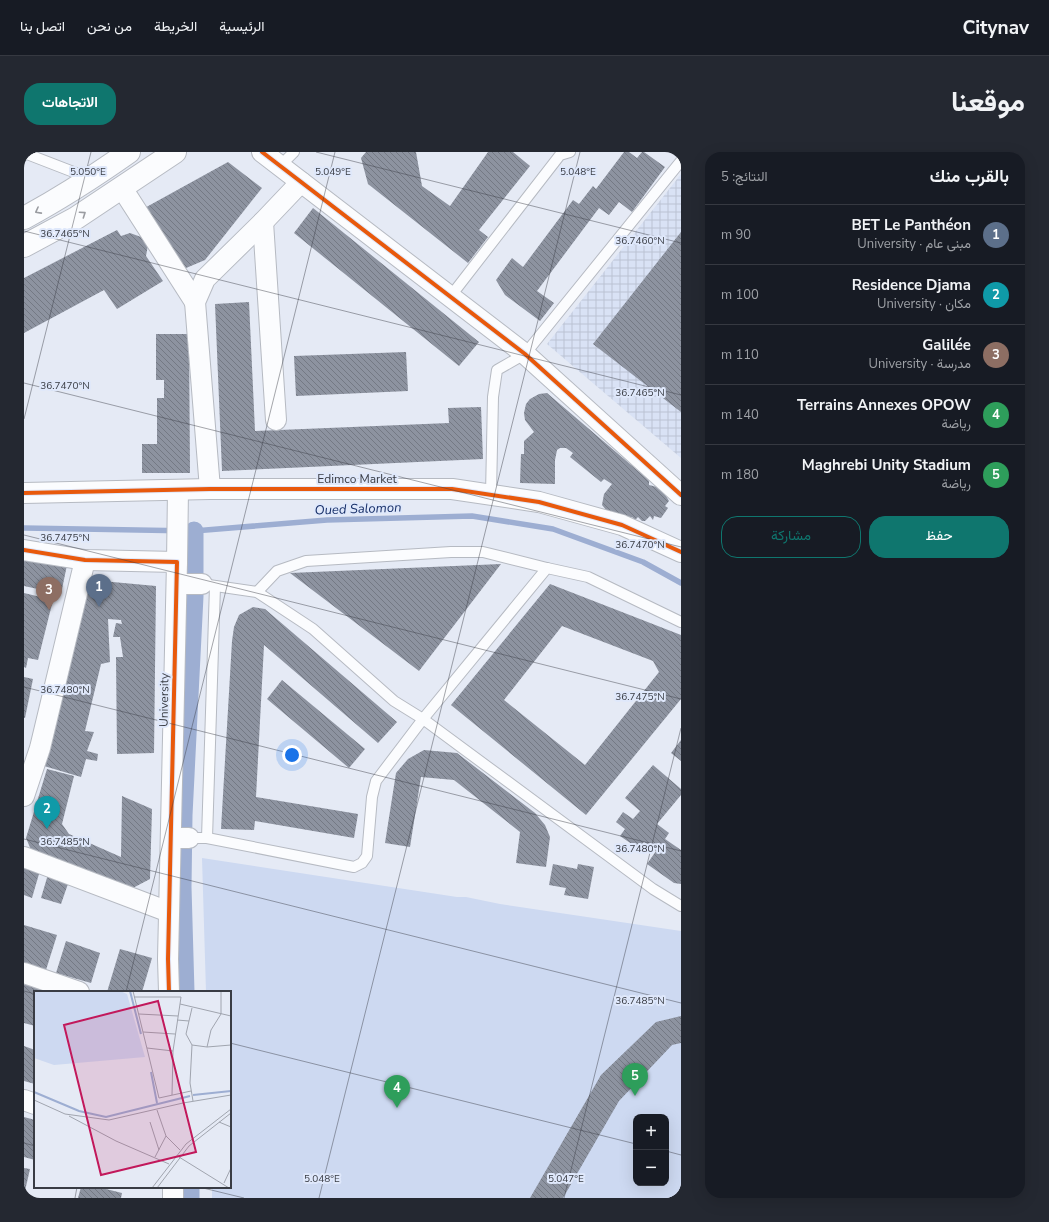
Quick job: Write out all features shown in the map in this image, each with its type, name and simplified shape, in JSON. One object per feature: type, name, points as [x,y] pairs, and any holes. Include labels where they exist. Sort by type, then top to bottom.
[{"type":"main road","points":[[24,218],[54,202],[129,152]]},
{"type":"main road","points":[[24,246],[76,218],[174,152]]},
{"type":"street","points":[[262,152],[525,354],[681,495]]},
{"type":"street","points":[[195,302],[205,279],[301,182]]},
{"type":"street","points":[[122,188],[195,302],[210,489]]},
{"type":"street","points":[[263,222],[276,420]]},
{"type":"street","name":"Edimco Market","points":[[24,493],[210,489],[452,489],[539,502],[622,525],[681,552]]},
{"type":"street","name":"University","points":[[169,991],[169,912],[189,838],[177,562],[178,490]]},
{"type":"street","points":[[24,550],[85,560],[177,562]]},
{"type":"street","points":[[24,796],[40,748],[85,560]]},
{"type":"street","points":[[179,584],[209,585]]},
{"type":"street","points":[[24,857],[169,912]]},
{"type":"street","points":[[24,973],[76,991]]},
{"type":"street","points":[[24,1100],[34,1104]]},
{"type":"lane","points":[[280,166],[294,152]]},
{"type":"lane","points":[[450,297],[564,153]]},
{"type":"lane","points":[[26,154],[90,179]]},
{"type":"lane","points":[[491,494],[493,397],[497,370],[525,354],[681,161]]},
{"type":"lane","points":[[257,592],[277,571],[306,560],[451,552],[483,552],[588,577],[681,622]]},
{"type":"lane","points":[[547,568],[423,718],[376,781],[372,797],[367,856],[362,863],[354,867],[189,838],[209,585],[257,592],[313,630],[394,701],[423,718],[653,889],[681,906]]},
{"type":"shaded area","points":[[681,174],[681,458],[547,344]]},
{"type":"shaded area","points":[[202,858],[457,897],[466,897],[500,904],[681,931],[681,1198],[212,1198],[212,1188],[231,1188],[231,991],[206,991]]},
{"type":"building","points":[[366,152],[416,152],[422,186],[450,206],[488,152],[513,152],[530,166],[479,230],[488,237],[468,263],[368,184],[361,158]]},
{"type":"building","points":[[624,152],[629,152],[637,158],[642,152],[644,152],[665,167],[632,212],[619,202],[609,215],[599,208],[537,291],[554,303],[540,321],[505,295],[496,280],[512,258],[523,267],[573,200],[579,204],[593,186],[596,189]]},
{"type":"building","points":[[228,162],[262,188],[205,260],[179,271],[141,210]]},
{"type":"building","points":[[313,208],[479,342],[459,366],[294,233]]},
{"type":"building","points":[[117,230],[121,236],[130,233],[141,237],[147,242],[148,245],[146,256],[163,281],[117,309],[104,290],[24,333],[24,278]]},
{"type":"building","points":[[681,232],[681,412],[593,344]]},
{"type":"building","points":[[249,302],[255,431],[449,423],[448,408],[481,407],[483,459],[222,471],[215,304]]},
{"type":"building","points":[[156,334],[189,334],[190,473],[142,473],[142,444],[157,444],[157,398],[164,398],[164,380],[156,380]]},
{"type":"building","points":[[406,352],[408,391],[296,396],[294,356]]},
{"type":"building","points":[[547,393],[646,477],[649,481],[649,485],[657,487],[663,491],[669,501],[665,506],[668,508],[661,518],[654,516],[653,520],[650,516],[645,521],[642,521],[638,517],[635,520],[632,517],[625,521],[607,511],[602,505],[604,494],[612,484],[604,479],[601,482],[570,457],[573,453],[566,448],[560,448],[557,450],[555,460],[555,484],[520,483],[521,454],[524,454],[524,441],[534,432],[525,420],[524,413],[526,404],[530,399],[539,394]]},
{"type":"building","points":[[24,556],[67,565],[61,594],[24,586]]},
{"type":"building","points":[[501,564],[419,671],[290,573]]},
{"type":"building","points":[[91,580],[156,586],[154,753],[117,754],[116,657],[123,657],[120,637],[113,637],[116,623],[122,624],[121,620],[108,619],[110,662],[101,664],[85,731],[94,732],[87,751],[98,754],[97,761],[86,759],[81,777],[44,766]]},
{"type":"building","points":[[550,584],[681,635],[681,699],[586,815],[451,705]],"holes":[[[562,626],[653,661],[659,672],[585,765],[504,700]]]},
{"type":"building","points":[[24,593],[53,600],[38,660],[28,658],[26,668],[24,667]]},
{"type":"building","points":[[253,607],[265,609],[397,722],[378,743],[264,645],[256,797],[358,814],[354,838],[255,821],[254,830],[221,829],[234,627],[239,615]]},
{"type":"building","points":[[24,677],[33,679],[25,718],[24,718]]},
{"type":"building","points":[[282,680],[365,749],[349,768],[267,699]]},
{"type":"building","points":[[681,740],[681,761],[671,753]]},
{"type":"building","points":[[424,750],[457,753],[535,813],[545,825],[550,837],[546,867],[516,863],[520,832],[454,780],[421,777],[410,847],[385,843],[396,773],[408,759]]},
{"type":"building","points":[[653,765],[681,789],[681,795],[657,824],[669,833],[665,839],[681,850],[681,884],[674,883],[647,864],[656,851],[644,842],[639,849],[620,836],[625,829],[616,822],[623,812],[633,819],[640,811],[625,798]]},
{"type":"building","points":[[47,769],[74,776],[62,824],[69,834],[121,857],[122,796],[152,809],[150,879],[129,890],[31,850],[26,838]]},
{"type":"building","points":[[24,862],[41,867],[32,898],[24,895]]},
{"type":"building","points":[[553,864],[577,869],[578,864],[594,867],[588,899],[564,895],[566,888],[549,885]]},
{"type":"building","points":[[49,871],[70,878],[61,904],[41,898]]},
{"type":"building","points":[[24,925],[57,935],[46,970],[24,964]]},
{"type":"building","points":[[66,941],[100,953],[91,983],[56,973]]},
{"type":"building","points":[[120,949],[152,958],[142,991],[107,991]]},
{"type":"building","points":[[24,984],[45,990],[34,991],[34,1026],[24,1023]]},
{"type":"building","points":[[681,1016],[681,1043],[672,1045],[619,1101],[563,1198],[530,1198],[601,1075],[656,1022]]},
{"type":"building","points":[[24,1046],[34,1050],[34,1084],[24,1081]]},
{"type":"building","points":[[24,1117],[34,1120],[34,1160],[24,1157]]},
{"type":"building","points":[[24,1168],[30,1169],[25,1191],[24,1191]]},
{"type":"building","points":[[81,1188],[102,1188],[122,1193],[121,1198],[78,1198]]},
{"type":"waterway","name":"Oued Salomon","points":[[24,528],[194,531],[327,520],[472,516],[553,529],[643,562],[681,583]]},
{"type":"waterway","points":[[185,991],[182,887],[183,815],[194,596],[194,531]]},
{"type":"waterway","points":[[190,1188],[190,1198]]},
{"type":"cycle path","points":[[262,152],[525,354],[681,495]]},
{"type":"cycle path","points":[[24,493],[210,489],[452,489],[539,502],[622,525],[681,552]]},
{"type":"cycle path","points":[[24,550],[85,560],[177,562],[168,959],[169,991]]},
{"type":"place","name":"BET Le Panthéon","points":[[99,607]]},
{"type":"place","name":"Galilée","points":[[49,610]]},
{"type":"place","name":"Residence Djama","points":[[47,829]]},
{"type":"place","name":"Maghrebi Unity Stadium","points":[[635,1096]]},
{"type":"place","name":"Terrains Annexes OPOW","points":[[397,1108]]}]
